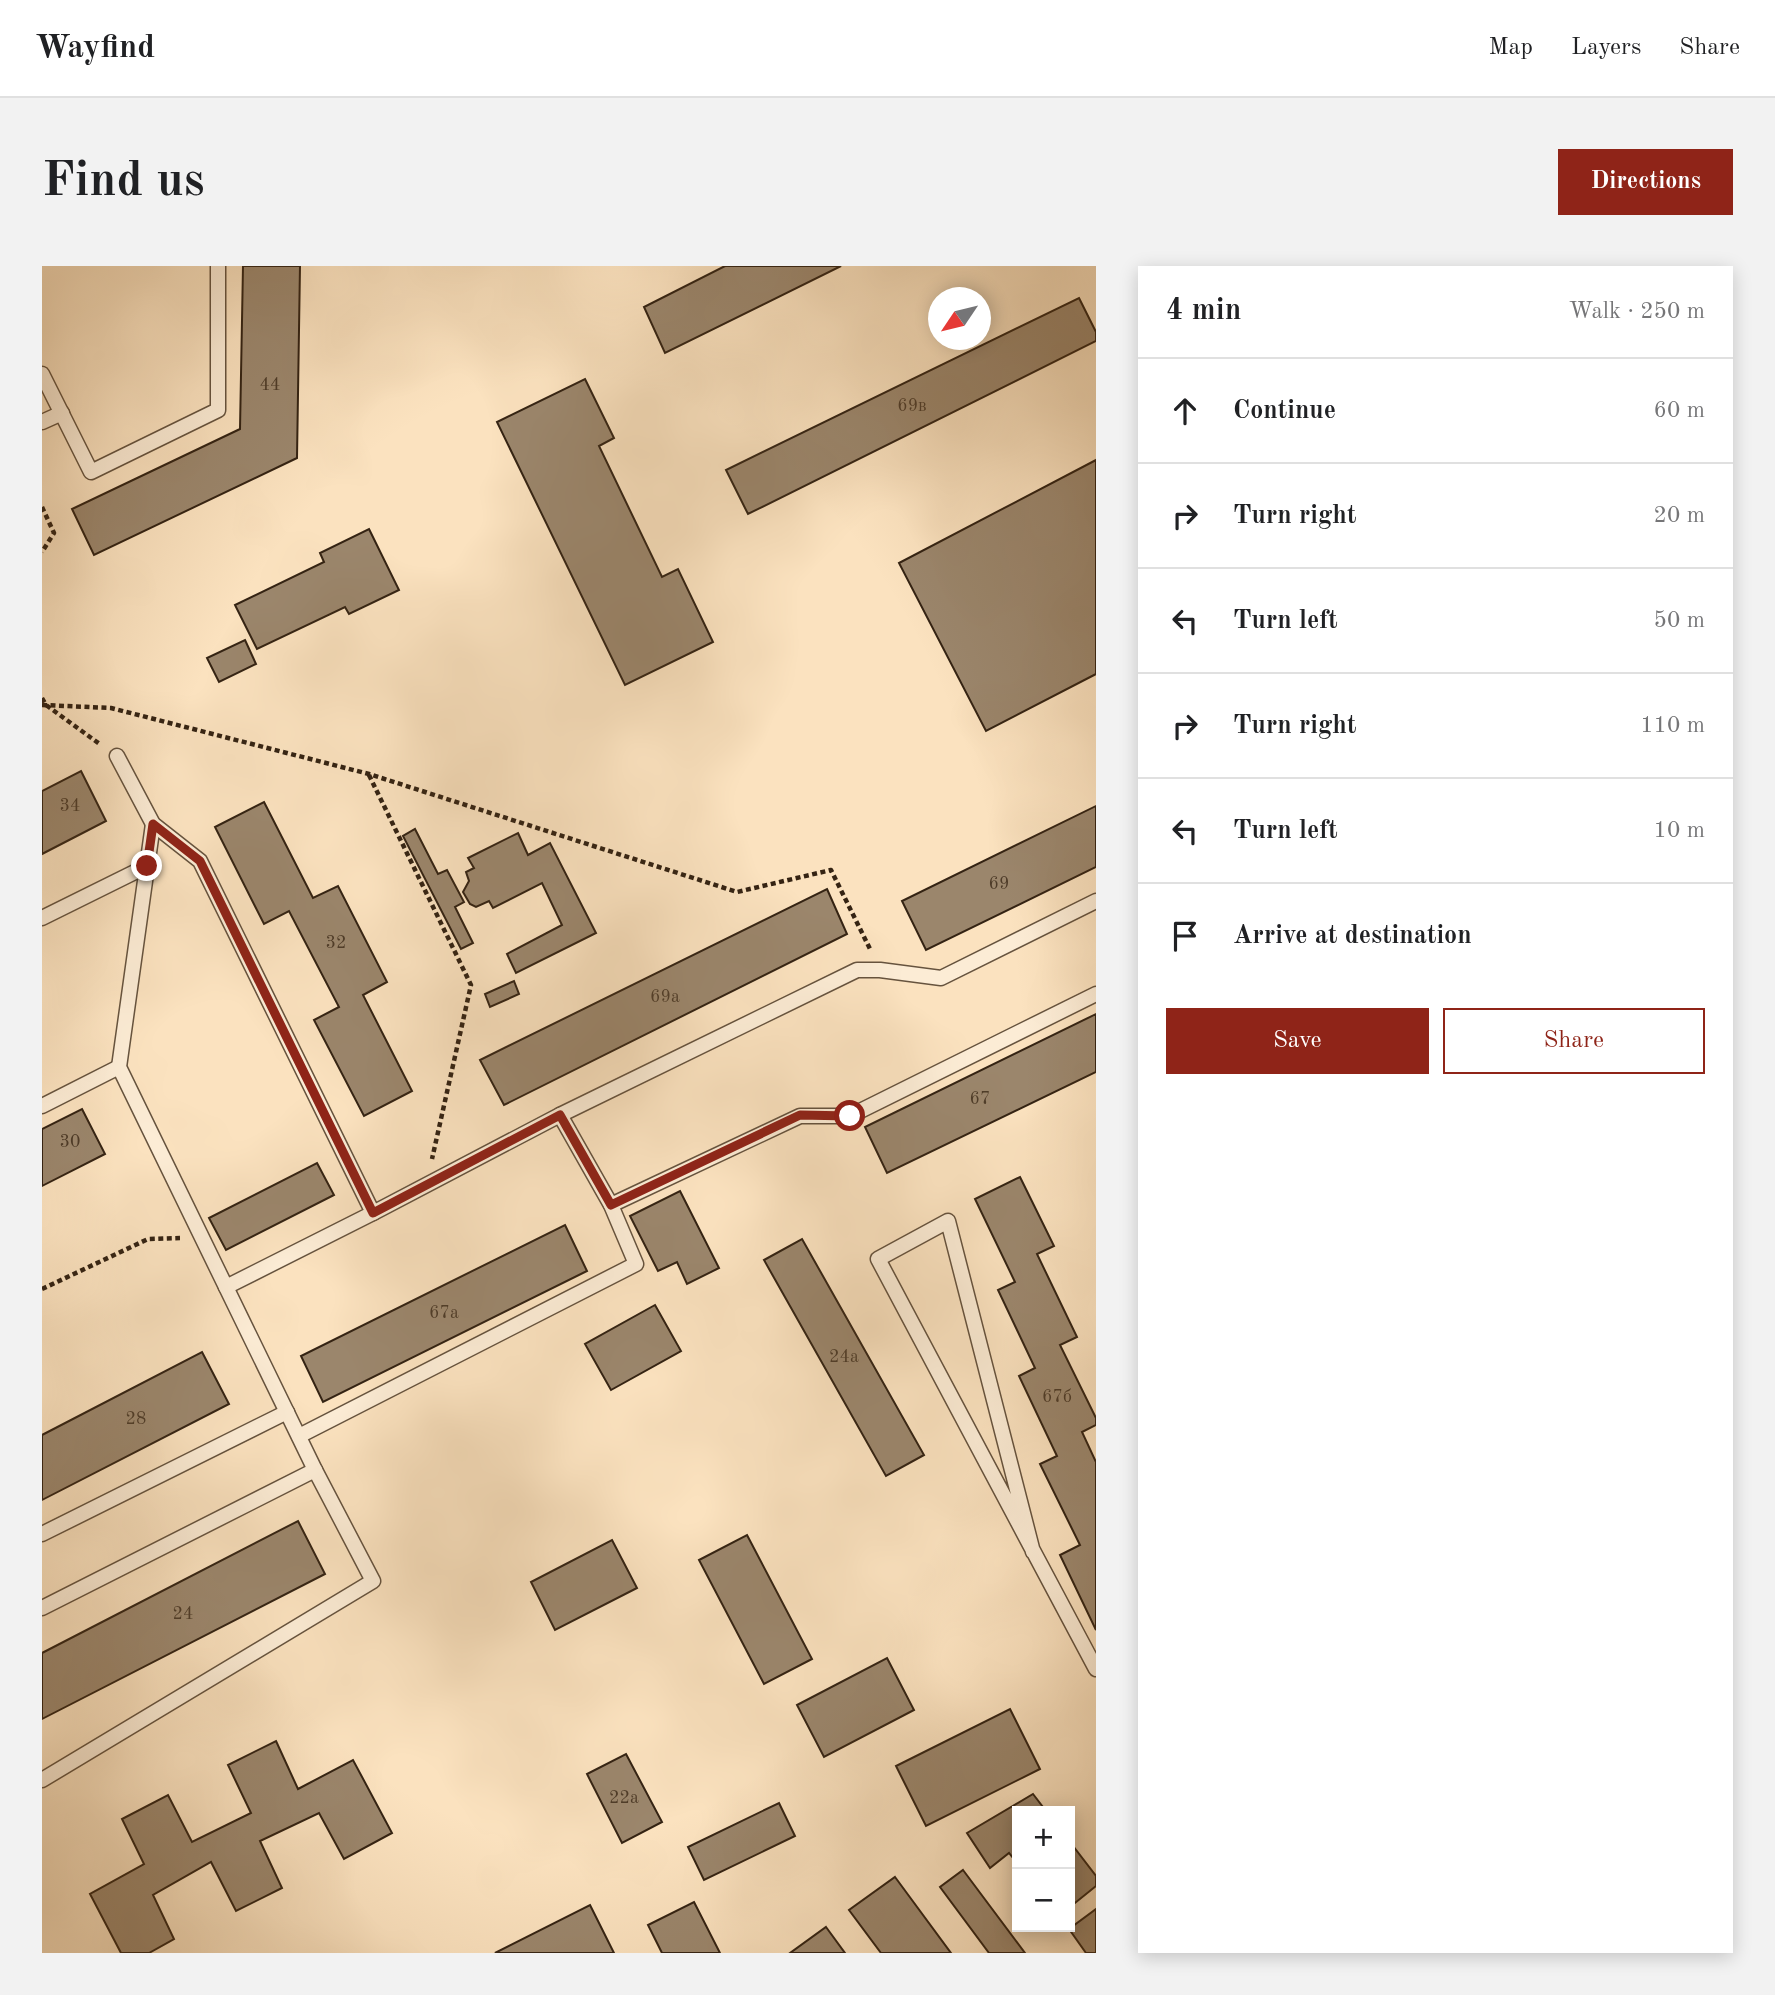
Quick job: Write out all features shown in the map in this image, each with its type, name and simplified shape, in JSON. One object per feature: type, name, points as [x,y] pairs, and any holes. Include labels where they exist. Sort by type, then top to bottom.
[{"type":"lane","points":[[42,374],[91,472],[218,410],[218,266]]},
{"type":"lane","points":[[42,422],[62,413]]},
{"type":"lane","points":[[117,756],[153,824],[200,861],[373,1213]]},
{"type":"lane","points":[[42,1780],[373,1581],[315,1470],[119,1067],[153,824]]},
{"type":"lane","points":[[42,918],[147,866]]},
{"type":"lane","points":[[226,1287],[560,1115],[857,970],[880,970],[941,978],[1096,901]]},
{"type":"lane","points":[[611,1205],[800,1115],[850,1116],[1096,994]]},
{"type":"lane","points":[[42,1106],[119,1067]]},
{"type":"lane","points":[[299,1436],[636,1264],[611,1205],[560,1115]]},
{"type":"lane","points":[[1033,1552],[948,1220],[878,1259],[1033,1552],[1096,1669]]},
{"type":"lane","points":[[42,1534],[287,1412]]},
{"type":"lane","points":[[42,1608],[315,1470]]},
{"type":"path","points":[[42,507],[54,533],[42,552]]},
{"type":"path","points":[[42,698],[44,705],[117,756]]},
{"type":"path","points":[[44,705],[111,708],[369,774],[737,891],[831,870],[880,970]]},
{"type":"path","points":[[369,774],[471,985],[426,1184]]},
{"type":"path","points":[[42,1289],[148,1239],[203,1237]]},
{"type":"building","points":[[243,266],[300,266],[297,458],[94,555],[72,509],[240,429]]},
{"type":"building","points":[[725,266],[841,266],[665,353],[644,307]]},
{"type":"building","points":[[1079,298],[1096,332],[1096,341],[748,514],[726,470],[972,350],[991,350],[991,341]]},
{"type":"building","points":[[585,379],[614,438],[599,446],[662,577],[678,569],[713,642],[625,685],[497,422]]},
{"type":"building","points":[[1096,460],[1096,674],[986,731],[899,563]]},
{"type":"building","points":[[369,529],[399,590],[349,614],[345,607],[257,649],[235,605],[324,562],[320,553]]},
{"type":"building","points":[[245,640],[256,664],[219,682],[207,658]]},
{"type":"building","points":[[81,771],[106,821],[42,854],[42,791]]},
{"type":"building","points":[[264,802],[313,898],[338,886],[387,982],[363,995],[412,1091],[364,1116],[314,1020],[339,1007],[289,911],[264,924],[215,827]]},
{"type":"building","points":[[1096,806],[1096,867],[926,950],[902,901]]},
{"type":"building","points":[[415,829],[438,874],[447,870],[464,902],[455,907],[473,943],[461,949],[403,836]]},
{"type":"building","points":[[518,833],[528,855],[550,843],[596,933],[516,973],[507,954],[562,925],[542,883],[493,908],[489,901],[476,907],[470,904],[463,892],[469,881],[466,872],[474,868],[468,858]]},
{"type":"building","points":[[827,889],[847,934],[504,1105],[480,1060]]},
{"type":"building","points":[[514,981],[519,994],[490,1007],[485,994]]},
{"type":"building","points":[[1096,1014],[1096,1072],[887,1173],[865,1127]]},
{"type":"building","points":[[82,1109],[105,1154],[42,1186],[42,1129]]},
{"type":"building","points":[[317,1163],[334,1195],[226,1250],[209,1218]]},
{"type":"building","points":[[1020,1177],[1054,1246],[1037,1254],[1077,1337],[1060,1345],[1096,1418],[1096,1425],[1082,1432],[1096,1462],[1096,1630],[1060,1555],[1080,1545],[1040,1464],[1057,1456],[1019,1376],[1035,1368],[998,1290],[1015,1282],[975,1199]]},
{"type":"building","points":[[680,1191],[719,1268],[687,1284],[677,1262],[658,1271],[630,1216]]},
{"type":"building","points":[[565,1225],[587,1271],[323,1402],[301,1356]]},
{"type":"building","points":[[802,1239],[924,1455],[886,1476],[764,1260]]},
{"type":"building","points":[[655,1305],[681,1351],[611,1390],[585,1344]]},
{"type":"building","points":[[202,1352],[229,1404],[42,1500],[42,1435]]},
{"type":"building","points":[[298,1521],[325,1574],[42,1719],[42,1653]]},
{"type":"building","points":[[747,1535],[812,1659],[764,1684],[699,1560]]},
{"type":"building","points":[[612,1540],[637,1588],[555,1630],[531,1582]]},
{"type":"building","points":[[887,1658],[914,1710],[824,1757],[797,1705]]},
{"type":"building","points":[[1010,1709],[1040,1769],[926,1826],[896,1766]]},
{"type":"building","points":[[276,1741],[298,1789],[353,1760],[392,1833],[344,1859],[319,1813],[260,1841],[282,1888],[236,1911],[211,1862],[153,1895],[174,1939],[149,1953],[121,1953],[90,1894],[144,1864],[122,1819],[168,1795],[192,1842],[251,1813],[228,1765]]},
{"type":"building","points":[[626,1754],[662,1822],[622,1843],[587,1774]]},
{"type":"building","points":[[1033,1794],[1042,1806],[1013,1806]]},
{"type":"building","points":[[779,1803],[795,1836],[704,1880],[688,1847]]},
{"type":"building","points":[[1012,1806],[1012,1857],[1009,1853],[990,1868],[967,1833]]},
{"type":"building","points":[[1075,1849],[1096,1876],[1096,1886],[1075,1903]]},
{"type":"building","points":[[963,1870],[1025,1953],[989,1953],[940,1887]]},
{"type":"building","points":[[895,1877],[951,1953],[881,1953],[849,1910]]},
{"type":"building","points":[[694,1902],[720,1953],[662,1953],[648,1925]]},
{"type":"building","points":[[590,1905],[614,1953],[495,1953]]},
{"type":"building","points":[[1096,1909],[1096,1953],[1086,1953],[1071,1932],[1075,1932],[1075,1925]]},
{"type":"building","points":[[826,1927],[845,1953],[790,1953]]},
{"type":"route","points":[[147,866],[153,824],[200,861],[373,1213],[560,1115],[611,1205],[800,1115],[850,1116]]}]
